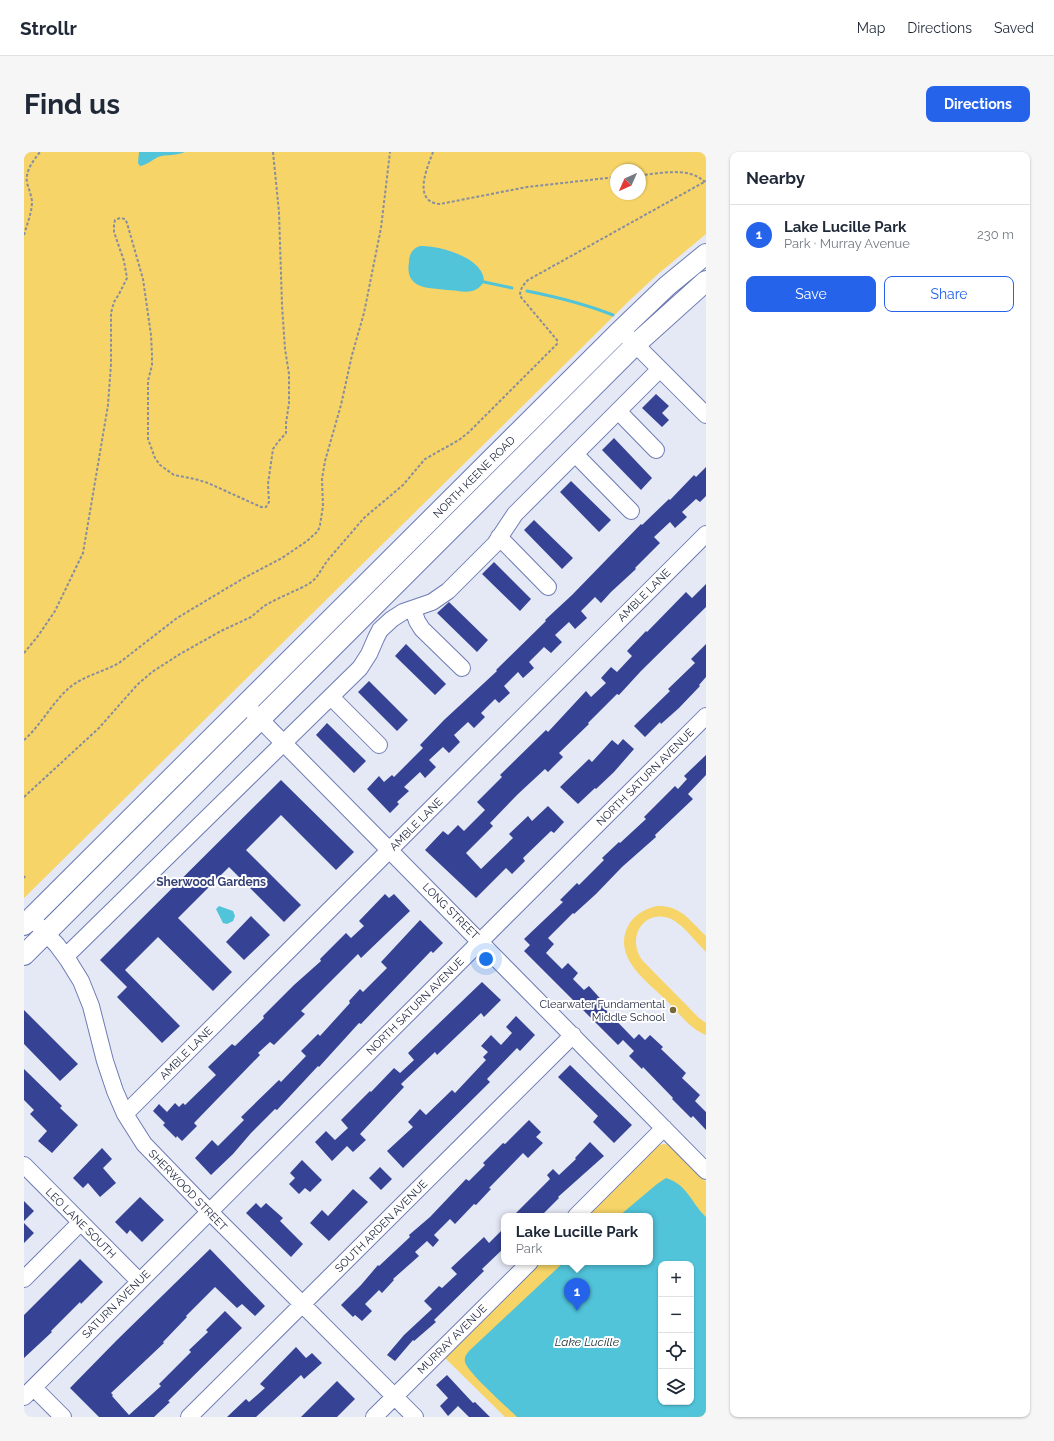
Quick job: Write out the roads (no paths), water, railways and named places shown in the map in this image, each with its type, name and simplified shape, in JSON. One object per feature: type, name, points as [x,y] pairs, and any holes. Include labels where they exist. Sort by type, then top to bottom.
[{"type":"main road","name":"NORTH KEENE ROAD","points":[[28,921],[622,330],[667,286],[706,254]]},
{"type":"main road","name":"NORTH KEENE ROAD","points":[[24,955],[636,344],[706,281]]},
{"type":"street","points":[[622,330],[706,415]]},
{"type":"street","points":[[66,956],[272,752],[284,743],[360,668],[369,654],[380,630],[392,619],[404,612],[432,602],[448,591],[495,544],[515,514],[660,369]]},
{"type":"street","points":[[618,411],[656,450]]},
{"type":"street","points":[[574,454],[631,511]]},
{"type":"street","name":"AMBLE LANE","points":[[125,1114],[706,534]]},
{"type":"street","points":[[499,537],[548,587]]},
{"type":"street","points":[[413,609],[422,629],[462,668]]},
{"type":"street","points":[[331,697],[379,745]]},
{"type":"street","name":"LONG STREET","points":[[245,704],[573,1034],[706,1171]]},
{"type":"street","name":"NORTH SATURN AVENUE","points":[[210,1212],[706,716]]},
{"type":"street","name":"SHERWOOD STREET","points":[[28,921],[46,933],[66,956],[81,981],[92,1006],[105,1061],[115,1091],[125,1114],[144,1144],[415,1417]]},
{"type":"street","name":"SOUTH ARDEN AVENUE","points":[[189,1417],[573,1034]]},
{"type":"street","points":[[579,1213],[664,1128]]},
{"type":"street","name":"LEO LANE SOUTH","points":[[24,1165],[139,1281]]},
{"type":"street","name":"SATURN AVENUE","points":[[29,1393],[139,1281],[210,1212]]},
{"type":"street","points":[[24,1279],[80,1223]]},
{"type":"street","name":"MURRAY AVENUE","points":[[374,1417],[527,1265]]},
{"type":"street","points":[[29,1393],[63,1417]]},
{"type":"water","points":[[139,152],[185,152],[158,157],[147,164],[140,166],[138,163]]},
{"type":"water","points":[[420,246],[428,246],[449,251],[469,260],[477,266],[482,274],[484,282],[477,289],[469,292],[433,289],[419,286],[412,280],[408,267],[409,259],[413,250]]},
{"type":"water","points":[[219,906],[233,911],[235,916],[233,921],[227,924],[223,923],[216,909]]},
{"type":"water","name":"Lake Lucille","points":[[666,1178],[679,1185],[706,1217],[706,1417],[517,1417],[473,1374],[465,1362],[466,1355],[561,1265],[653,1265],[653,1213],[623,1213]]},
{"type":"waterway","points":[[484,282],[512,288]]},
{"type":"waterway","points":[[527,291],[571,301],[613,315]]},
{"type":"place","name":"Clearwater Fundamental Middle School","points":[[673,1010]]},
{"type":"place","name":"Lake Lucille Park","points":[[577,1311]]},
{"type":"district","name":"Sherwood Gardens","points":[[211,882]]}]
